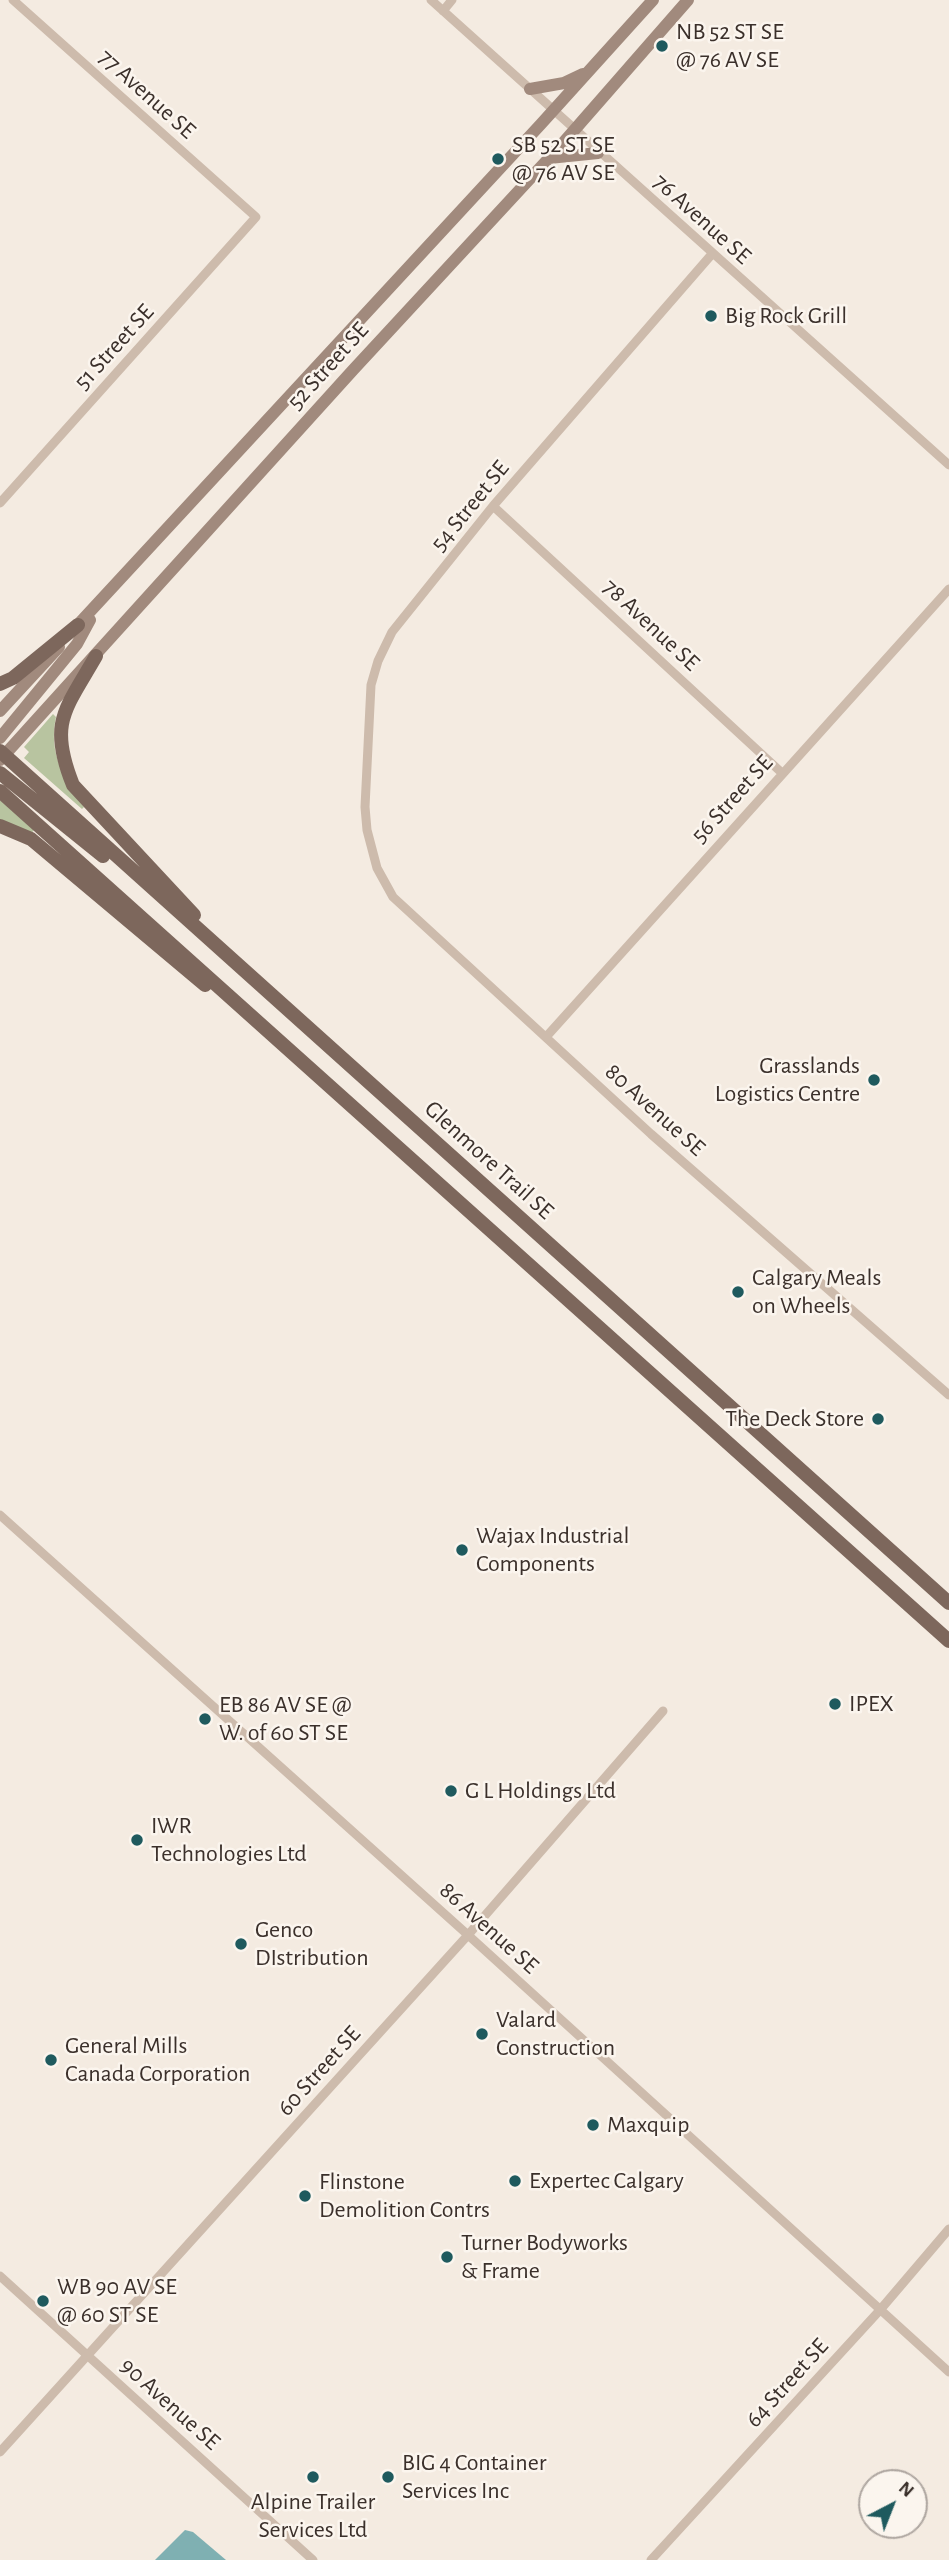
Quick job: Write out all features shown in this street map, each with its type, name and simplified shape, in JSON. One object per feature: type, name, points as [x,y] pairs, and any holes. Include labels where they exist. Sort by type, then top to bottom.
[{"type":"main road","name":"52 Street SE","points":[[0,711],[554,111],[653,0]]},
{"type":"main road","name":"52 Street SE","points":[[1,755],[96,656],[291,438],[548,159],[688,0]]},
{"type":"main road","points":[[530,89],[564,83],[590,71]]},
{"type":"main road","points":[[548,159],[598,152]]},
{"type":"main road","points":[[0,738],[77,644],[98,604]]},
{"type":"main road","points":[[0,684],[13,678],[78,625]]},
{"type":"main road","points":[[96,656],[60,725],[59,744],[62,759],[73,785],[206,928],[220,950]]},
{"type":"main road","name":"Glenmore Trail SE","points":[[1,755],[949,1603]]},
{"type":"main road","points":[[0,773],[104,858],[129,868]]},
{"type":"main road","name":"Glenmore Trail SE","points":[[0,791],[949,1641]]},
{"type":"main road","points":[[0,826],[31,839],[228,1004],[253,1015]]},
{"type":"street","name":"77 Avenue SE","points":[[13,0],[256,217]]},
{"type":"street","name":"76 Avenue SE","points":[[431,0],[949,465]]},
{"type":"street","points":[[443,11],[452,0]]},
{"type":"street","name":"51 Street SE","points":[[0,503],[256,217]]},
{"type":"street","name":"54 Street SE","points":[[367,830],[365,807],[370,685],[392,632],[493,506],[712,254]]},
{"type":"street","name":"78 Avenue SE","points":[[493,506],[782,773]]},
{"type":"street","name":"56 Street SE","points":[[546,1037],[949,589]]},
{"type":"street","name":"80 Avenue SE","points":[[367,830],[377,868],[393,897],[667,1148],[949,1395]]},
{"type":"street","name":"86 Avenue SE","points":[[0,1515],[949,2372]]},
{"type":"street","name":"60 Street SE","points":[[0,2452],[468,1935],[663,1711]]},
{"type":"street","name":"64 Street SE","points":[[651,2560],[880,2310],[949,2229]]},
{"type":"street","name":"90 Avenue SE","points":[[0,2276],[313,2560]]},
{"type":"green space","points":[[53,714],[56,717],[56,754],[64,776],[84,807],[82,809],[24,758],[29,752],[24,747]]},
{"type":"green space","points":[[0,800],[34,830],[31,834],[0,821]]},
{"type":"water","points":[[185,2530],[193,2532],[226,2560],[155,2560]]},
{"type":"place","name":"NB 52 ST SE @ 76 AV SE","points":[[662,46]]},
{"type":"place","name":"SB 52 ST SE @ 76 AV SE","points":[[498,159]]},
{"type":"place","name":"Big Rock Grill","points":[[711,316]]},
{"type":"place","name":"Grasslands Logistics Centre","points":[[874,1080]]},
{"type":"place","name":"Calgary Meals on Wheels","points":[[738,1292]]},
{"type":"place","name":"The Deck Store","points":[[878,1419]]},
{"type":"place","name":"Wajax Industrial Components","points":[[462,1550]]},
{"type":"place","name":"IPEX","points":[[835,1704]]},
{"type":"place","name":"EB 86 AV SE @ W. of 60 ST SE","points":[[205,1719]]},
{"type":"place","name":"G L Holdings Ltd","points":[[451,1791]]},
{"type":"place","name":"IWR Technologies Ltd","points":[[137,1840]]},
{"type":"place","name":"Genco DIstribution","points":[[241,1944]]},
{"type":"place","name":"Valard Construction","points":[[482,2034]]},
{"type":"place","name":"General Mills Canada Corporation","points":[[51,2060]]},
{"type":"place","name":"Maxquip","points":[[593,2125]]},
{"type":"place","name":"Expertec Calgary","points":[[515,2181]]},
{"type":"place","name":"Flinstone Demolition Contrs","points":[[305,2196]]},
{"type":"place","name":"Turner Bodyworks & Frame","points":[[447,2257]]},
{"type":"place","name":"WB 90 AV SE @ 60 ST SE","points":[[43,2301]]},
{"type":"place","name":"Alpine Trailer Services Ltd","points":[[313,2477]]},
{"type":"place","name":"BIG 4 Container Services Inc","points":[[388,2477]]}]
